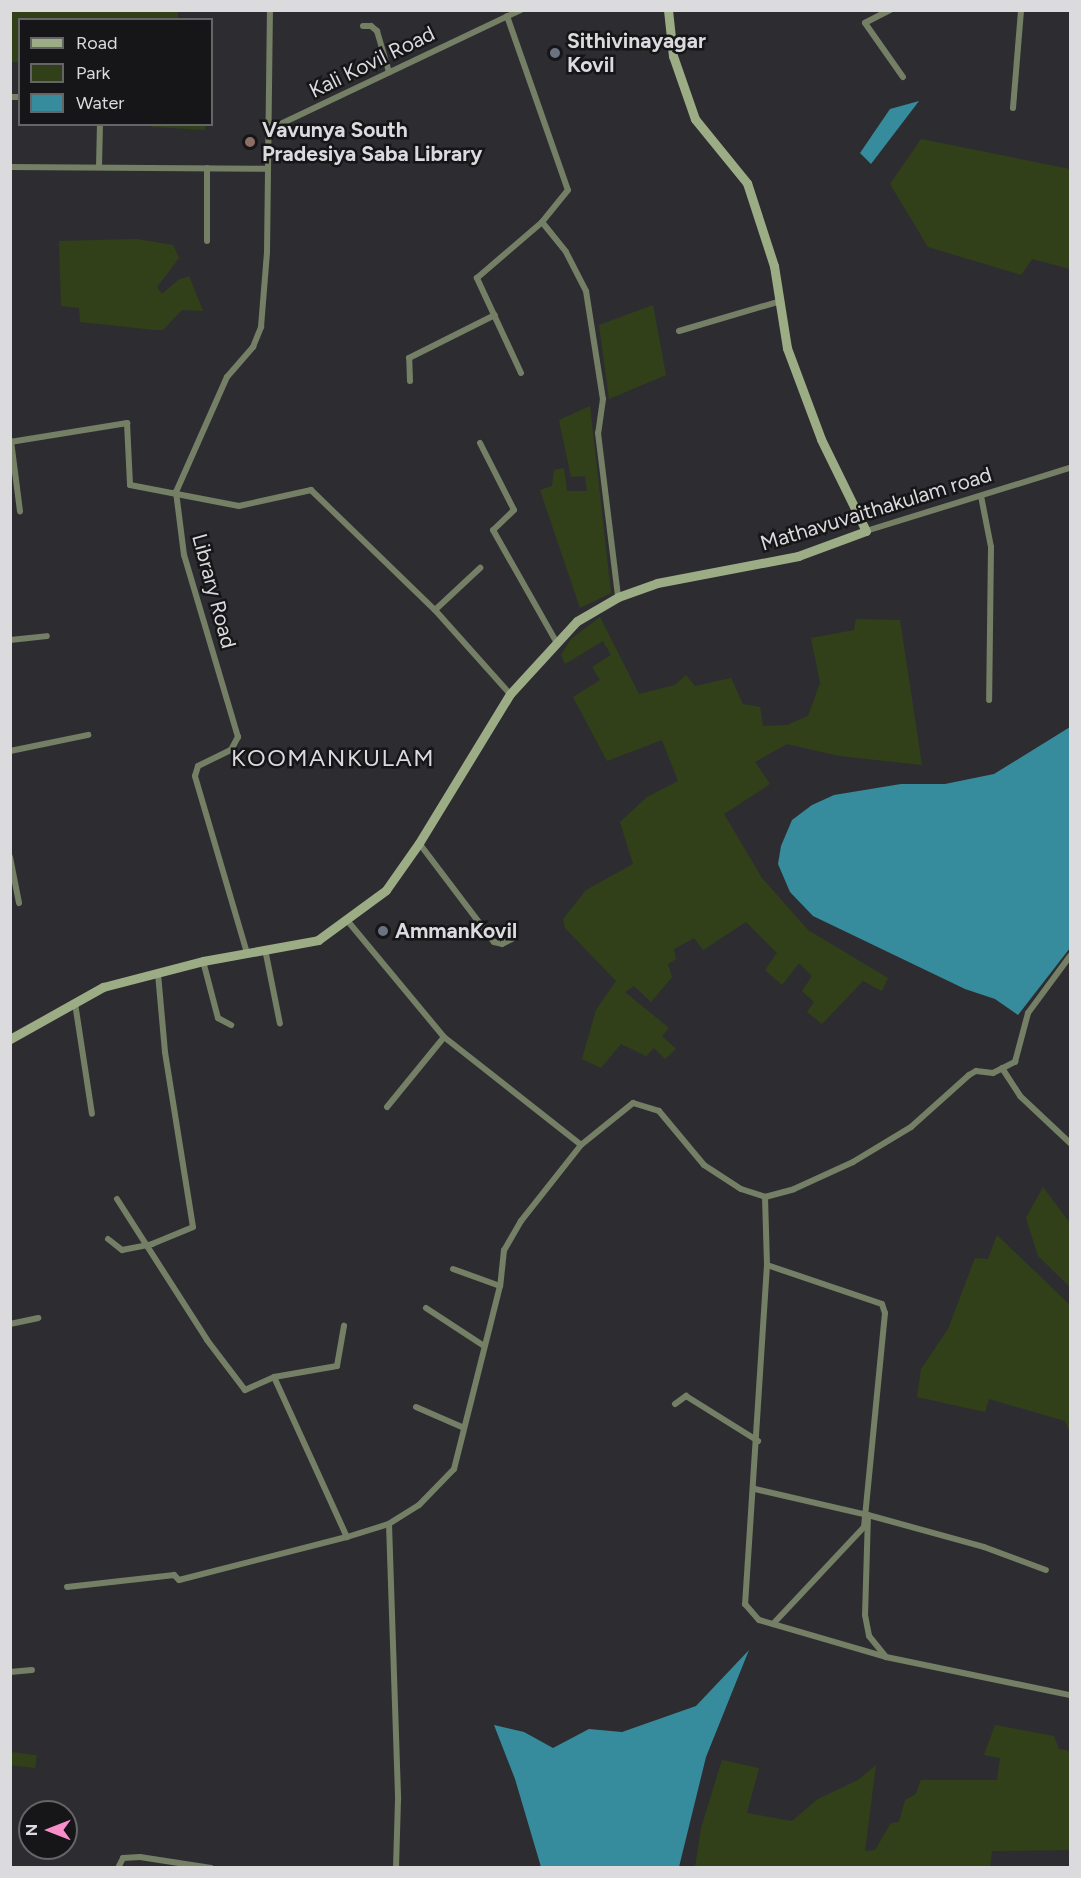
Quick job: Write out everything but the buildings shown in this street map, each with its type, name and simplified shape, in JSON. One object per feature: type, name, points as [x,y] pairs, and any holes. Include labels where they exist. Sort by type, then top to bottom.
[{"type":"street","points":[[176,492],[227,377],[253,347],[261,327],[267,252],[266,169],[270,129],[270,10]]},
{"type":"street","name":"Kali Kovil Road","points":[[270,129],[521,10]]},
{"type":"street","points":[[668,10],[673,56],[696,119],[747,183],[781,301],[787,348],[821,439],[866,531]]},
{"type":"street","points":[[890,10],[865,23],[903,77]]},
{"type":"street","points":[[1012,108],[1021,10]]},
{"type":"street","points":[[507,16],[568,190],[542,222],[477,278],[521,373]]},
{"type":"street","points":[[363,26],[371,26],[377,31],[389,72]]},
{"type":"street","points":[[99,167],[100,126]]},
{"type":"street","points":[[10,167],[266,169]]},
{"type":"street","points":[[207,168],[207,240]]},
{"type":"street","points":[[542,222],[566,252],[586,291],[603,399],[598,433],[618,597]]},
{"type":"street","points":[[679,331],[781,301]]},
{"type":"street","points":[[410,381],[409,358],[495,315]]},
{"type":"street","points":[[20,511],[11,442],[127,423],[130,485],[176,492],[239,506],[311,490],[435,610],[510,694]]},
{"type":"street","points":[[480,443],[514,510],[493,530],[557,643]]},
{"type":"street","name":"Mathavuvaithakulam road","points":[[10,1038],[103,987],[203,961],[318,940],[386,890],[419,843],[510,694],[577,621],[618,597],[705,571],[798,556],[866,531],[1071,468]]},
{"type":"street","name":"Library Road","points":[[176,492],[184,555],[238,737],[231,750],[198,766],[195,776],[247,953]]},
{"type":"street","points":[[981,496],[991,547],[989,700]]},
{"type":"street","points":[[435,610],[480,568]]},
{"type":"street","points":[[10,640],[47,636]]},
{"type":"street","points":[[10,751],[88,735]]},
{"type":"street","points":[[419,843],[494,942],[502,944],[512,939]]},
{"type":"street","points":[[10,856],[19,903]]},
{"type":"street","points":[[346,919],[444,1037],[581,1145]]},
{"type":"street","points":[[264,950],[280,1024]]},
{"type":"street","points":[[67,1587],[174,1575],[179,1580],[389,1524],[419,1505],[454,1469],[500,1286],[504,1250],[521,1221],[581,1145],[633,1103],[659,1111],[704,1165],[741,1189],[765,1197],[794,1189],[853,1162],[911,1127],[969,1075],[1002,1068],[1015,1062],[1028,1013],[1071,956]]},
{"type":"street","points":[[203,961],[218,1018],[231,1025]]},
{"type":"street","points":[[108,1239],[122,1250],[193,1227],[165,1052],[158,973]]},
{"type":"street","points":[[75,1003],[92,1114]]},
{"type":"street","points":[[387,1107],[444,1037]]},
{"type":"street","points":[[1002,1068],[1020,1096],[1071,1143]]},
{"type":"street","points":[[765,1197],[767,1265],[755,1490],[745,1604],[759,1620],[886,1657],[1071,1695]]},
{"type":"street","points":[[117,1199],[207,1340],[245,1390],[274,1377],[337,1366],[344,1326]]},
{"type":"street","points":[[767,1265],[882,1304],[884,1355],[868,1515],[865,1615],[868,1636],[886,1657]]},
{"type":"street","points":[[453,1269],[500,1286]]},
{"type":"street","points":[[426,1308],[484,1346]]},
{"type":"street","points":[[10,1324],[38,1318]]},
{"type":"street","points":[[274,1377],[347,1537]]},
{"type":"street","points":[[675,1404],[686,1396],[758,1441]]},
{"type":"street","points":[[416,1407],[464,1428]]},
{"type":"street","points":[[755,1490],[868,1515],[984,1547],[1046,1570]]},
{"type":"street","points":[[773,1624],[864,1527],[868,1515]]},
{"type":"street","points":[[389,1524],[398,1800],[396,1868]]},
{"type":"street","points":[[10,1672],[32,1670]]},
{"type":"street","points":[[118,1868],[123,1858],[140,1857],[211,1868]]},
{"type":"green space","points":[[10,11],[178,11],[178,18],[18,18],[18,62],[11,62]]},
{"type":"green space","points":[[205,126],[205,130],[152,127]]},
{"type":"green space","points":[[921,139],[1070,169],[1070,269],[1032,259],[1021,275],[928,247],[890,184]]},
{"type":"green space","points":[[137,239],[173,245],[179,258],[157,287],[162,294],[178,280],[189,276],[203,311],[182,310],[163,330],[155,330],[80,322],[79,308],[61,306],[59,241]]},
{"type":"green space","points":[[653,305],[666,375],[609,399],[599,325]]},
{"type":"green space","points":[[590,406],[611,593],[580,608],[540,490],[552,486],[554,470],[564,468],[567,491],[587,491],[585,476],[571,477],[559,420]]},
{"type":"green space","points":[[600,617],[639,694],[675,685],[686,675],[695,686],[731,678],[743,704],[760,707],[763,726],[787,725],[808,716],[820,683],[811,638],[854,630],[856,619],[900,620],[922,765],[839,756],[787,744],[755,762],[770,784],[724,814],[762,878],[808,930],[888,978],[882,991],[863,981],[822,1024],[807,1012],[814,1002],[802,991],[812,976],[799,963],[782,985],[765,970],[777,953],[746,922],[703,950],[694,938],[674,949],[676,959],[668,964],[672,977],[651,1002],[634,986],[625,992],[669,1028],[662,1036],[676,1049],[665,1059],[654,1048],[646,1056],[621,1044],[601,1068],[582,1059],[596,1010],[616,981],[565,928],[563,919],[586,890],[633,864],[620,822],[647,797],[678,781],[662,740],[607,761],[573,697],[600,680],[592,667],[611,655],[603,641],[565,664],[561,655],[571,639]]},
{"type":"green space","points":[[1043,1187],[1070,1223],[1070,1287],[1038,1256],[1026,1218]]},
{"type":"green space","points":[[997,1235],[1070,1305],[1070,1433],[1065,1421],[989,1399],[985,1412],[917,1397],[921,1369],[948,1329],[975,1258],[988,1259]]},
{"type":"green space","points":[[995,1725],[1054,1736],[1059,1749],[1070,1751],[1070,1850],[992,1851],[990,1868],[695,1867],[701,1828],[722,1760],[759,1768],[747,1813],[792,1821],[818,1799],[858,1780],[876,1765],[865,1851],[875,1850],[891,1823],[899,1822],[905,1800],[916,1794],[921,1780],[997,1780],[1000,1758],[984,1755]]},
{"type":"green space","points":[[11,1752],[37,1755],[35,1768],[10,1765]]},
{"type":"water","points":[[919,101],[871,164],[860,153],[890,109]]},
{"type":"water","points":[[1070,727],[1070,948],[1018,1015],[995,999],[965,989],[813,916],[790,892],[778,864],[781,846],[792,820],[812,805],[834,795],[901,784],[945,784],[994,774]]},
{"type":"water","points":[[749,1650],[706,1757],[679,1867],[541,1867],[515,1779],[494,1725],[524,1732],[553,1748],[589,1729],[622,1732],[696,1706]]},
{"type":"place","name":"Sithivinayagar Kovil","points":[[555,53]]},
{"type":"place","name":"Vavunya South Pradesiya Saba Library","points":[[250,142]]},
{"type":"place","name":"AmmanKovil","points":[[383,931]]},
{"type":"district","name":"KOOMANKULAM","points":[[333,758]]}]
